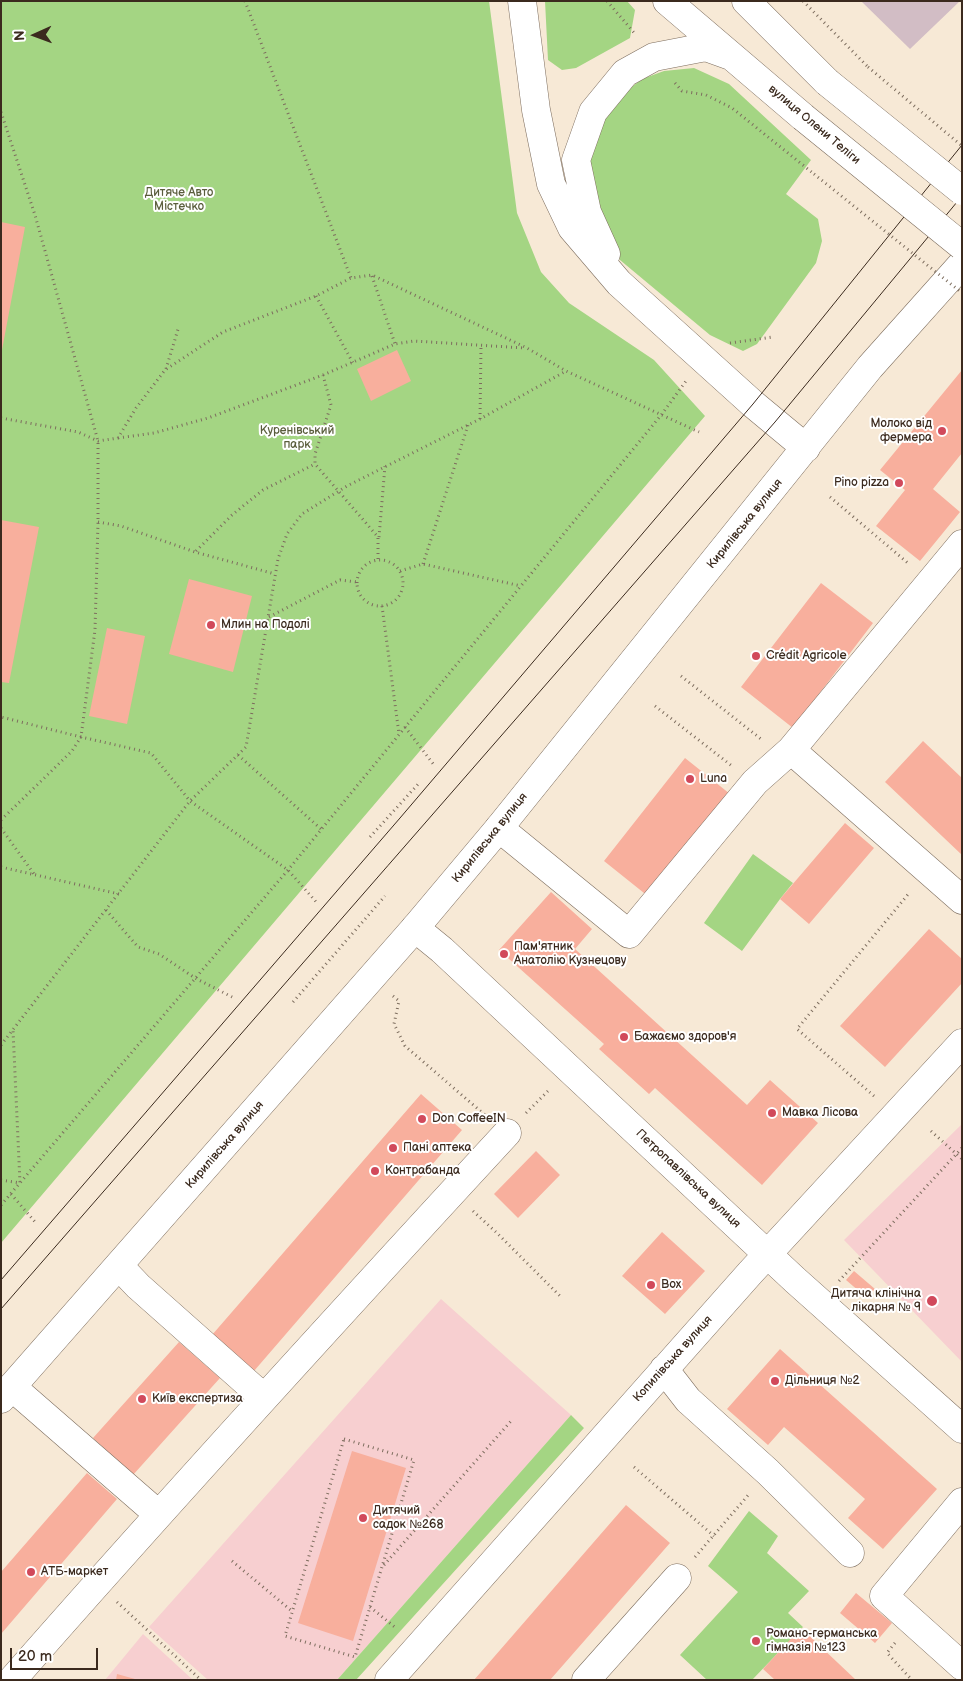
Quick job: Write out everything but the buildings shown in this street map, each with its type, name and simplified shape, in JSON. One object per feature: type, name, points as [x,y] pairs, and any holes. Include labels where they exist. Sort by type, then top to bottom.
[{"type":"main road","points":[[522,1],[536,110],[551,184],[572,228],[619,283],[753,404],[806,448]]},
{"type":"main road","name":"вулиця Олени Теліги","points":[[667,1],[804,117],[962,246]]},
{"type":"main road","points":[[746,1],[827,82],[962,191]]},
{"type":"main road","points":[[619,283],[587,212],[576,160],[593,112],[625,73],[654,57],[706,47],[731,56]]},
{"type":"main road","name":"Кирилівська вулиця","points":[[7,1393],[415,928],[499,828],[870,367],[962,264]]},
{"type":"main road","points":[[499,828],[629,934],[755,782],[787,753],[962,544]]},
{"type":"main road","points":[[787,753],[962,900]]},
{"type":"main road","name":"Петропавлівська вулиця","points":[[415,928],[442,950],[795,1280],[962,1429]]},
{"type":"main road","name":"Копилівська вулиця","points":[[389,1680],[664,1369],[962,1043]]},
{"type":"main road","points":[[12,1680],[263,1397],[507,1133]]},
{"type":"main road","points":[[119,1266],[138,1286],[263,1397]]},
{"type":"main road","points":[[664,1369],[688,1400],[768,1472],[850,1553]]},
{"type":"main road","points":[[7,1393],[158,1514]]},
{"type":"main road","points":[[962,1502],[884,1596],[962,1666]]},
{"type":"main road","points":[[586,1680],[677,1578]]},
{"type":"path","points":[[245,1],[351,278]]},
{"type":"path","points":[[607,1],[682,91],[706,95],[732,108],[962,293]]},
{"type":"path","points":[[803,1],[868,67],[962,146]]},
{"type":"path","points":[[1,112],[35,215],[98,441],[95,630],[81,737],[72,751],[1,820]]},
{"type":"path","points":[[372,275],[395,344]]},
{"type":"path","points":[[118,438],[136,408],[165,370],[223,332],[316,296],[351,278],[372,275],[527,348],[566,371],[700,432]]},
{"type":"path","points":[[316,296],[353,363]]},
{"type":"path","points":[[165,370],[178,326]]},
{"type":"path","points":[[1,1205],[288,870],[662,414],[714,346],[773,337]]},
{"type":"path","points":[[1,418],[78,432],[98,441],[154,433],[208,418],[323,376],[395,344],[414,340],[527,348]]},
{"type":"path","points":[[480,419],[482,345]]},
{"type":"path","points":[[1,1045],[190,801],[246,747],[278,559],[287,534],[302,514],[385,466],[480,419],[566,371]]},
{"type":"path","points":[[323,376],[331,405],[315,454],[316,464],[378,537]]},
{"type":"path","points":[[423,564],[468,425]]},
{"type":"path","points":[[195,552],[232,514],[263,490],[316,464]]},
{"type":"path","points":[[378,560],[378,537],[385,466]]},
{"type":"path","points":[[830,497],[930,582]]},
{"type":"path","points":[[98,522],[121,526],[195,552],[275,574]]},
{"type":"path","points":[[378,560],[389,561],[396,565],[400,571],[403,586],[400,594],[390,604],[382,606],[367,602],[358,590],[357,582],[362,568],[367,563],[378,560]]},
{"type":"path","points":[[400,571],[423,564],[521,586]]},
{"type":"path","points":[[268,618],[340,580],[357,582]]},
{"type":"path","points":[[382,606],[400,734]]},
{"type":"path","points":[[681,676],[787,753]]},
{"type":"path","points":[[655,706],[755,782]]},
{"type":"path","points":[[1,717],[150,752],[190,801],[288,870],[318,904]]},
{"type":"path","points":[[405,727],[434,765]]},
{"type":"path","points":[[238,755],[321,829]]},
{"type":"path","points":[[370,837],[420,782]]},
{"type":"path","points":[[1,828],[34,874]]},
{"type":"path","points":[[1,867],[119,894]]},
{"type":"path","points":[[874,1096],[797,1029],[928,871]]},
{"type":"path","points":[[293,1002],[385,896]]},
{"type":"path","points":[[106,910],[138,947],[159,954],[196,978],[234,998]]},
{"type":"path","points":[[399,1001],[394,1024],[406,1046],[507,1133],[552,1087]]},
{"type":"path","points":[[13,1030],[20,1183]]},
{"type":"path","points":[[931,1131],[962,1159]]},
{"type":"path","points":[[839,1281],[962,1148]]},
{"type":"path","points":[[1,1180],[20,1183]]},
{"type":"path","points":[[11,1194],[36,1223]]},
{"type":"path","points":[[484,1221],[562,1298]]},
{"type":"path","points":[[382,1567],[512,1420]]},
{"type":"path","points":[[344,1439],[414,1460],[370,1607],[355,1657],[285,1636],[344,1439]]},
{"type":"path","points":[[634,1466],[714,1536]]},
{"type":"path","points":[[677,1578],[768,1472]]},
{"type":"path","points":[[232,1561],[293,1612]]},
{"type":"path","points":[[97,1584],[201,1680]]},
{"type":"path","points":[[370,1607],[399,1630]]},
{"type":"shaded area","points":[[861,1],[960,1],[910,49]]},
{"type":"shaded area","name":"Дитяча клінічна лікарня № 9","points":[[962,1124],[962,1362],[844,1240]]},
{"type":"shaded area","name":"Дитячий садок №268","points":[[441,1299],[571,1415],[337,1680],[208,1680],[149,1627]]},
{"type":"shaded area","points":[[143,1634],[193,1680],[105,1680]]},
{"type":"green space","name":"Куренівський парк","points":[[1,1],[489,1],[517,213],[541,272],[569,303],[654,360],[705,416],[1,1243]]},
{"type":"green space","points":[[545,1],[627,1],[635,10],[630,38],[576,68],[562,70],[548,60]]},
{"type":"green space","points":[[694,68],[729,84],[811,160],[786,194],[818,219],[822,241],[816,263],[757,344],[743,351],[710,335],[620,260],[606,231],[589,165],[598,129],[615,100],[642,79],[664,71]]},
{"type":"green space","points":[[753,854],[793,883],[742,951],[704,923]]},
{"type":"green space","points":[[571,1415],[584,1428],[356,1680],[337,1680]]},
{"type":"green space","name":"Романо-германська гімназія №123","points":[[749,1511],[778,1536],[767,1553],[809,1591],[788,1613],[803,1627],[752,1680],[707,1680],[680,1655],[738,1592],[708,1566]]},
{"type":"tram line","points":[[1,1280],[400,818],[753,404],[962,145]]},
{"type":"tram line","points":[[1,1309],[775,422],[962,196]]},
{"type":"place","name":"Молоко від фермера","points":[[942,431]]},
{"type":"place","name":"Pino pizza","points":[[899,483]]},
{"type":"place","name":"Млин на Подолі","points":[[211,625]]},
{"type":"place","name":"Crédit Agricole","points":[[756,656]]},
{"type":"place","name":"Luna","points":[[690,779]]},
{"type":"place","name":"Пам'ятник Анатолію Кузнецову","points":[[504,954]]},
{"type":"place","name":"Бажаємо здоров'я","points":[[624,1037]]},
{"type":"place","name":"Мавка Лісова","points":[[772,1113]]},
{"type":"place","name":"Don CoffeeIN","points":[[422,1119]]},
{"type":"place","name":"Пані аптека","points":[[393,1148]]},
{"type":"place","name":"Контрабанда","points":[[375,1171]]},
{"type":"place","name":"Box","points":[[651,1285]]},
{"type":"place","name":"Дитяча клінічна лікарня № 9","points":[[932,1301]]},
{"type":"place","name":"Дільниця №2","points":[[775,1381]]},
{"type":"place","name":"Київ експертиза","points":[[142,1399]]},
{"type":"place","name":"Дитячий садок №268","points":[[363,1518]]},
{"type":"place","name":"АТБ-маркет","points":[[31,1572]]},
{"type":"place","name":"Романо-германська гімназія №123","points":[[756,1641]]},
{"type":"park label","name":"Дитяче Авто Містечко","points":[[179,200]]}]
